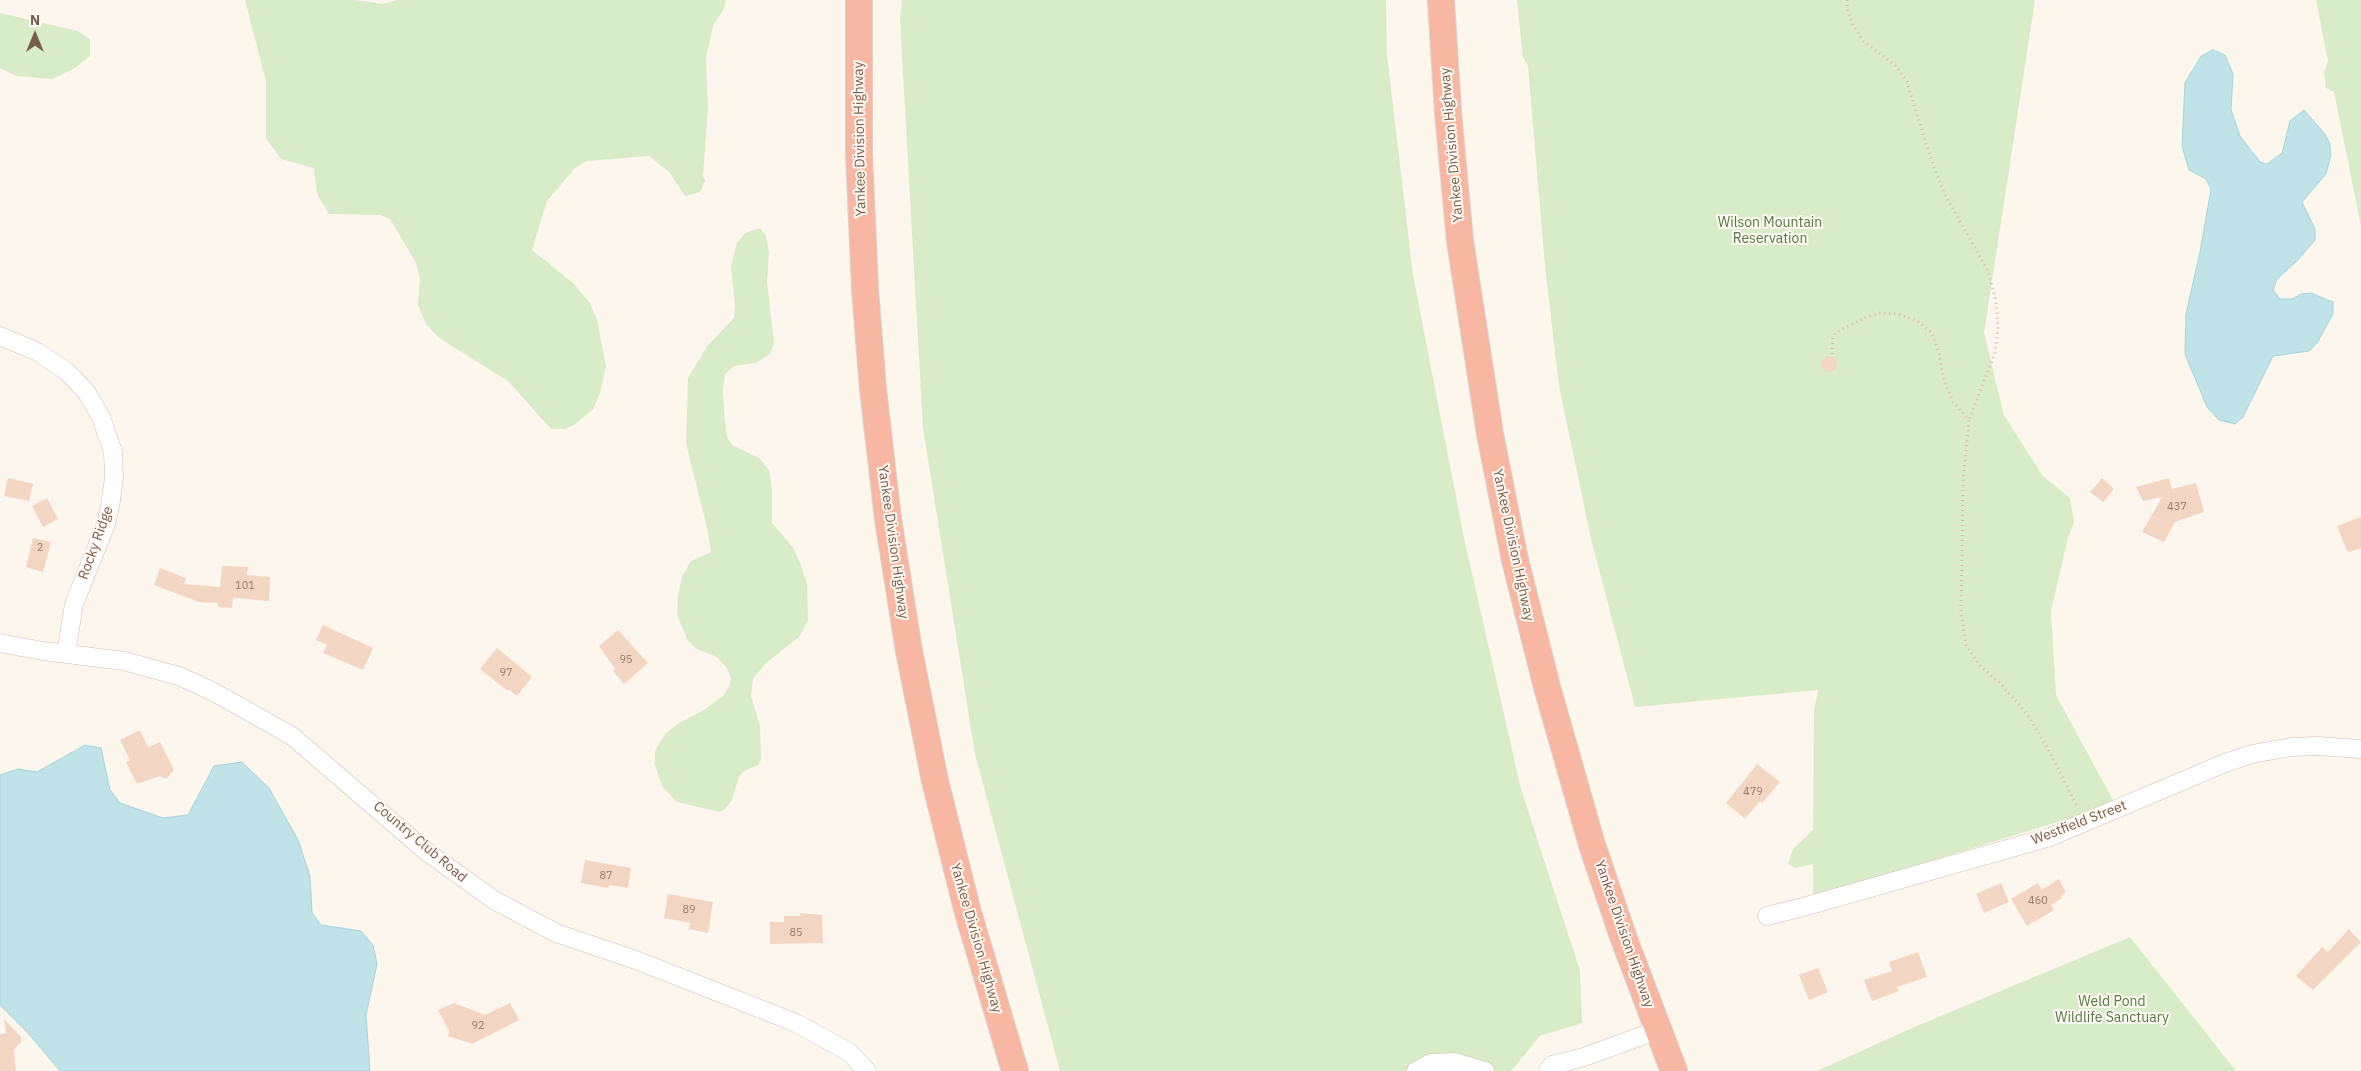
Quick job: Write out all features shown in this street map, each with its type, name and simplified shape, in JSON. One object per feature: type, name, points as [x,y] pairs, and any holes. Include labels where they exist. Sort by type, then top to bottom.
[{"type":"highway","name":"Yankee Division Highway","points":[[859,0],[859,154],[865,289],[874,398],[889,527],[909,651],[935,781],[976,942],[1015,1071]]},
{"type":"highway","name":"Yankee Division Highway","points":[[1441,0],[1448,112],[1460,241],[1487,418],[1508,528],[1536,648],[1576,791],[1613,907],[1674,1071]]},
{"type":"street","name":"Rocky Ridge","points":[[0,336],[38,352],[66,371],[77,382],[87,393],[101,417],[113,452],[114,478],[110,507],[106,524],[74,604],[66,654]]},
{"type":"street","name":"Country Club Road","points":[[0,642],[66,654],[124,661],[179,676],[212,691],[292,736],[428,852],[494,900],[556,933],[636,960],[796,1022],[849,1052],[867,1071]]},
{"type":"street","name":"Westfield Street","points":[[1767,916],[2050,837],[2216,767],[2252,754],[2300,747],[2361,749]]},
{"type":"street","points":[[1548,1071],[1552,1065],[1584,1058],[1658,1030]]},
{"type":"street","points":[[1416,1071],[1431,1064],[1455,1062],[1485,1071]]},
{"type":"path","points":[[1847,0],[1846,9],[1852,25],[1863,41],[1896,66],[1907,82],[1930,156],[1944,193],[1965,228],[1990,278],[1996,301],[1998,329],[1995,353],[1969,420],[1963,481],[1961,612],[1966,645],[1981,667],[2000,683],[2027,714],[2048,749],[2085,823]]},
{"type":"path","points":[[1832,354],[1832,337],[1837,332],[1866,316],[1880,313],[1899,314],[1917,321],[1932,333],[1939,354],[1944,380],[1953,402],[1969,420]]},
{"type":"green space","points":[[245,0],[356,0],[383,4],[397,0],[726,0],[724,9],[713,26],[706,59],[708,109],[703,176],[705,181],[700,192],[685,196],[669,172],[649,156],[587,161],[575,168],[547,201],[532,250],[573,283],[590,303],[597,320],[606,366],[600,393],[593,409],[574,425],[565,429],[551,429],[508,381],[439,338],[426,324],[418,305],[420,278],[416,263],[390,219],[380,215],[329,214],[317,194],[314,168],[281,159],[266,138],[266,81]]},
{"type":"green space","points":[[902,0],[1386,0],[1387,55],[1413,275],[1464,538],[1521,789],[1580,971],[1582,1023],[1540,1036],[1511,1071],[1060,1071],[975,754],[923,428],[900,20]]},
{"type":"green space","name":"Wilson Mountain Reservation","points":[[1517,0],[2035,0],[1984,333],[2004,415],[2042,475],[2070,498],[2074,522],[2068,537],[2051,611],[2056,695],[2114,802],[2074,817],[1813,897],[1813,864],[1795,868],[1788,864],[1793,849],[1813,830],[1814,710],[1818,690],[1635,707],[1591,539],[1559,386],[1545,266],[1528,66],[1523,57]]},
{"type":"green space","points":[[2316,0],[2361,0],[2361,226],[2334,92],[2326,88],[2324,73],[2328,61]]},
{"type":"green space","points":[[0,13],[78,31],[90,39],[90,56],[75,68],[52,79],[16,76],[0,68]]},
{"type":"green space","points":[[760,228],[766,236],[769,253],[767,282],[774,344],[770,354],[755,363],[734,366],[725,374],[723,391],[725,423],[727,437],[732,445],[759,458],[769,470],[772,487],[772,523],[792,546],[801,565],[807,584],[808,621],[799,637],[766,663],[753,679],[751,696],[760,726],[761,760],[758,765],[746,770],[739,776],[732,800],[720,812],[677,802],[662,786],[655,765],[655,751],[665,734],[723,696],[729,687],[731,679],[727,668],[717,657],[697,649],[688,641],[677,615],[682,577],[691,561],[711,552],[707,527],[686,443],[688,378],[708,345],[734,318],[735,305],[731,266],[737,243],[745,233]]},
{"type":"green space","name":"Weld Pond Wildlife Sanctuary","points":[[2130,937],[2236,1071],[1817,1071],[1912,1028]]},
{"type":"water","points":[[2213,50],[2225,55],[2233,74],[2231,110],[2240,136],[2260,162],[2267,164],[2282,153],[2290,121],[2304,110],[2325,134],[2330,144],[2331,155],[2326,174],[2302,202],[2315,229],[2315,240],[2297,261],[2277,279],[2273,290],[2280,299],[2292,299],[2301,294],[2311,293],[2333,302],[2333,314],[2317,343],[2309,351],[2273,356],[2243,417],[2235,424],[2219,420],[2207,407],[2185,354],[2186,314],[2200,252],[2211,189],[2206,179],[2189,170],[2182,146],[2185,83],[2201,56]]},
{"type":"water","points":[[85,745],[101,748],[110,790],[120,803],[163,818],[188,815],[214,766],[242,762],[269,788],[298,840],[310,876],[312,913],[321,925],[361,931],[373,945],[377,964],[366,1015],[370,1071],[60,1071],[28,1033],[0,1005],[0,775],[18,769],[37,772]]},
{"type":"building","points":[[1829,356],[1835,358],[1837,364],[1835,370],[1829,372],[1823,370],[1821,364],[1823,358]]},
{"type":"building","points":[[8,478],[33,484],[29,501],[4,496]]},
{"type":"building","points":[[2102,478],[2114,489],[2103,502],[2090,492]]},
{"type":"building","points":[[2169,478],[2172,489],[2196,483],[2204,512],[2175,522],[2164,542],[2142,532],[2162,497],[2143,501],[2136,487]]},
{"type":"building","points":[[47,498],[58,519],[43,527],[32,506]]},
{"type":"building","points":[[2361,517],[2361,548],[2350,552],[2347,551],[2337,526]]},
{"type":"building","points":[[33,538],[51,542],[43,572],[26,567]]},
{"type":"building","points":[[222,566],[248,567],[247,575],[270,577],[269,601],[233,598],[232,608],[218,607],[218,603],[199,602],[154,585],[160,568],[186,578],[184,584],[220,587]]},
{"type":"building","points":[[323,625],[373,648],[363,670],[323,653],[327,645],[316,640]]},
{"type":"building","points":[[618,630],[648,663],[624,684],[613,671],[615,669],[599,646]]},
{"type":"building","points":[[497,648],[532,677],[517,696],[480,669]]},
{"type":"building","points":[[140,730],[148,747],[160,742],[174,770],[166,779],[160,776],[137,784],[126,762],[130,760],[120,740]]},
{"type":"building","points":[[1757,764],[1780,782],[1745,819],[1726,803]]},
{"type":"building","points":[[585,860],[631,868],[628,888],[609,885],[608,888],[581,883]]},
{"type":"building","points":[[2059,879],[2066,892],[2061,896],[2062,898],[2051,905],[2054,910],[2027,926],[2011,899],[2038,883],[2042,890]]},
{"type":"building","points":[[2001,883],[2009,902],[1984,913],[1976,894]]},
{"type":"building","points":[[668,894],[713,902],[708,933],[689,929],[690,923],[664,918]]},
{"type":"building","points":[[800,913],[822,915],[823,943],[770,944],[770,922],[784,922],[784,916],[800,916]]},
{"type":"building","points":[[2349,929],[2361,942],[2313,990],[2296,976],[2322,947],[2328,952]]},
{"type":"building","points":[[1918,952],[1927,977],[1897,987],[1899,991],[1872,1001],[1864,980],[1892,971],[1889,962]]},
{"type":"building","points":[[1818,968],[1828,992],[1809,1000],[1799,975]]},
{"type":"building","points":[[454,1003],[485,1015],[510,1003],[519,1020],[472,1044],[448,1036],[449,1031],[438,1010]]},
{"type":"building","points":[[4,1019],[21,1037],[21,1042],[14,1050],[16,1071],[0,1071],[0,1034],[6,1033]]}]
